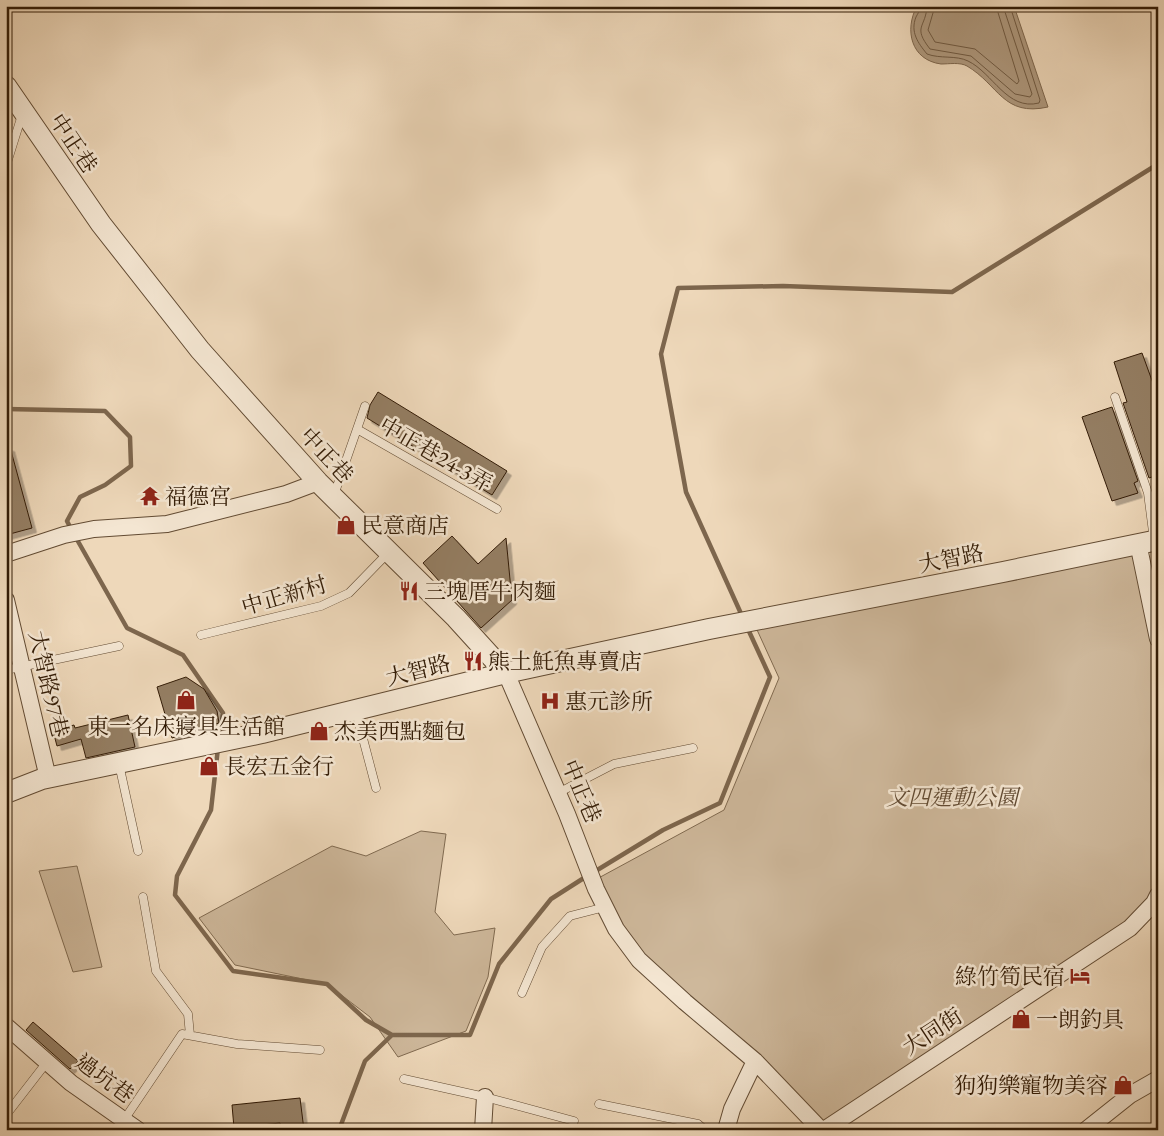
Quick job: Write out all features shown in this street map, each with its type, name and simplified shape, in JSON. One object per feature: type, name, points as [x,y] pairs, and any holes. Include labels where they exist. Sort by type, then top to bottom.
[{"type":"street","name":"中正巷","points":[[6,86],[101,224],[200,350],[318,482],[456,618],[506,673],[605,907],[616,929],[639,960],[685,1002],[756,1061],[823,1130]]},
{"type":"street","points":[[6,554],[64,535],[94,529],[167,524],[286,494],[318,482]]},
{"type":"street","points":[[1150,541],[1158,639]]},
{"type":"street","name":"大智路","points":[[6,793],[48,778],[221,741],[506,673],[744,622],[1150,541]]},
{"type":"street","name":"大智路97巷","points":[[6,600],[14,669],[48,778]]},
{"type":"street","name":"大同街","points":[[823,1130],[1130,928],[1154,903],[1158,895]]},
{"type":"street","name":"過坑巷","points":[[6,1026],[71,1083],[138,1130]]},
{"type":"street","points":[[726,1130],[732,1109],[756,1061]]},
{"type":"street","points":[[1086,1130],[1130,1095],[1158,1079]]},
{"type":"street","points":[[483,1130],[485,1097]]},
{"type":"lane","points":[[6,166],[23,111]]},
{"type":"lane","points":[[1115,397],[1148,493],[1150,541]]},
{"type":"lane","name":"中正巷24-3弄","points":[[333,497],[365,406]]},
{"type":"lane","name":"中正巷24-3弄","points":[[357,429],[497,509]]},
{"type":"lane","name":"中正新村","points":[[201,635],[321,606],[350,593],[389,552]]},
{"type":"lane","points":[[14,669],[120,646]]},
{"type":"lane","points":[[356,710],[376,788]]},
{"type":"lane","points":[[558,793],[614,764],[693,748]]},
{"type":"lane","points":[[119,762],[138,851]]},
{"type":"lane","points":[[144,897],[156,970],[188,1014],[190,1035]]},
{"type":"lane","points":[[522,993],[542,947],[570,916],[605,907]]},
{"type":"lane","points":[[124,1120],[182,1034],[236,1044],[320,1050]]},
{"type":"lane","name":"過坑巷","points":[[6,1115],[46,1062]]},
{"type":"lane","points":[[404,1079],[485,1097],[574,1121]]},
{"type":"lane","points":[[598,1104],[698,1124],[705,1130]]},
{"type":"green space","name":"文四運動公園","points":[[1138,543],[1158,639],[1158,890],[1130,928],[823,1126],[639,960],[593,881],[724,810],[779,678],[753,621]]},
{"type":"green space","points":[[421,831],[446,834],[435,912],[454,935],[495,928],[488,977],[466,1031],[398,1057],[370,1017],[327,984],[235,965],[199,918],[332,846],[366,856]]},
{"type":"green space","points":[[77,866],[102,967],[73,972],[39,871]]},
{"type":"water","points":[[917,6],[1014,6],[1048,107],[1033,109],[1011,103],[967,66],[941,64],[923,57],[917,50],[911,34],[913,15]]},
{"type":"building","points":[[1142,353],[1158,397],[1158,475],[1149,478],[1123,403],[1127,402],[1114,362]]},
{"type":"building","points":[[378,392],[507,471],[492,495],[367,418],[370,405]]},
{"type":"building","points":[[1112,407],[1138,481],[1134,483],[1138,493],[1112,501],[1082,417]]},
{"type":"building","points":[[6,447],[10,447],[32,528],[6,535]]},
{"type":"building","points":[[452,536],[478,564],[506,538],[512,600],[481,628],[423,563]]},
{"type":"building","name":"東一名床寢具生活館","points":[[186,677],[204,689],[217,711],[219,723],[172,738],[157,687]]},
{"type":"building","points":[[128,715],[135,747],[86,758],[81,739],[57,746],[53,731],[74,725],[75,728]]},
{"type":"building","points":[[33,1022],[78,1061],[70,1069],[26,1030]]},
{"type":"building","points":[[300,1098],[304,1130],[281,1130],[280,1123],[234,1128],[232,1105]]},
{"type":"waterway","points":[[743,618],[686,492],[661,354],[678,288],[783,286],[952,292],[1158,164]]},
{"type":"waterway","points":[[6,409],[105,411],[130,437],[131,466],[105,485],[80,497],[67,521],[71,529]]},
{"type":"waterway","points":[[75,536],[127,628],[183,655],[223,713],[220,738]]},
{"type":"waterway","points":[[594,872],[663,830],[720,803],[770,677],[747,627]]},
{"type":"waterway","points":[[218,748],[211,810],[177,876],[175,895],[233,971],[327,984],[366,1020],[392,1035]]},
{"type":"waterway","points":[[339,1130],[365,1061],[392,1035],[470,1035],[499,964],[551,899],[587,876]]},
{"type":"place","name":"福德宮","points":[[150,496]]},
{"type":"place","name":"民意商店","points":[[346,525]]},
{"type":"place","name":"三塊厝牛肉麵","points":[[409,591]]},
{"type":"place","name":"熊土魠魚專賣店","points":[[473,661]]},
{"type":"place","name":"東一名床寢具生活館","points":[[186,700]]},
{"type":"place","name":"惠元診所","points":[[550,701]]},
{"type":"place","name":"杰美西點麵包","points":[[319,731]]},
{"type":"place","name":"長宏五金行","points":[[209,766]]},
{"type":"place","name":"綠竹筍民宿","points":[[1080,976]]},
{"type":"place","name":"一朗釣具","points":[[1021,1019]]},
{"type":"place","name":"狗狗樂寵物美容","points":[[1123,1085]]}]
